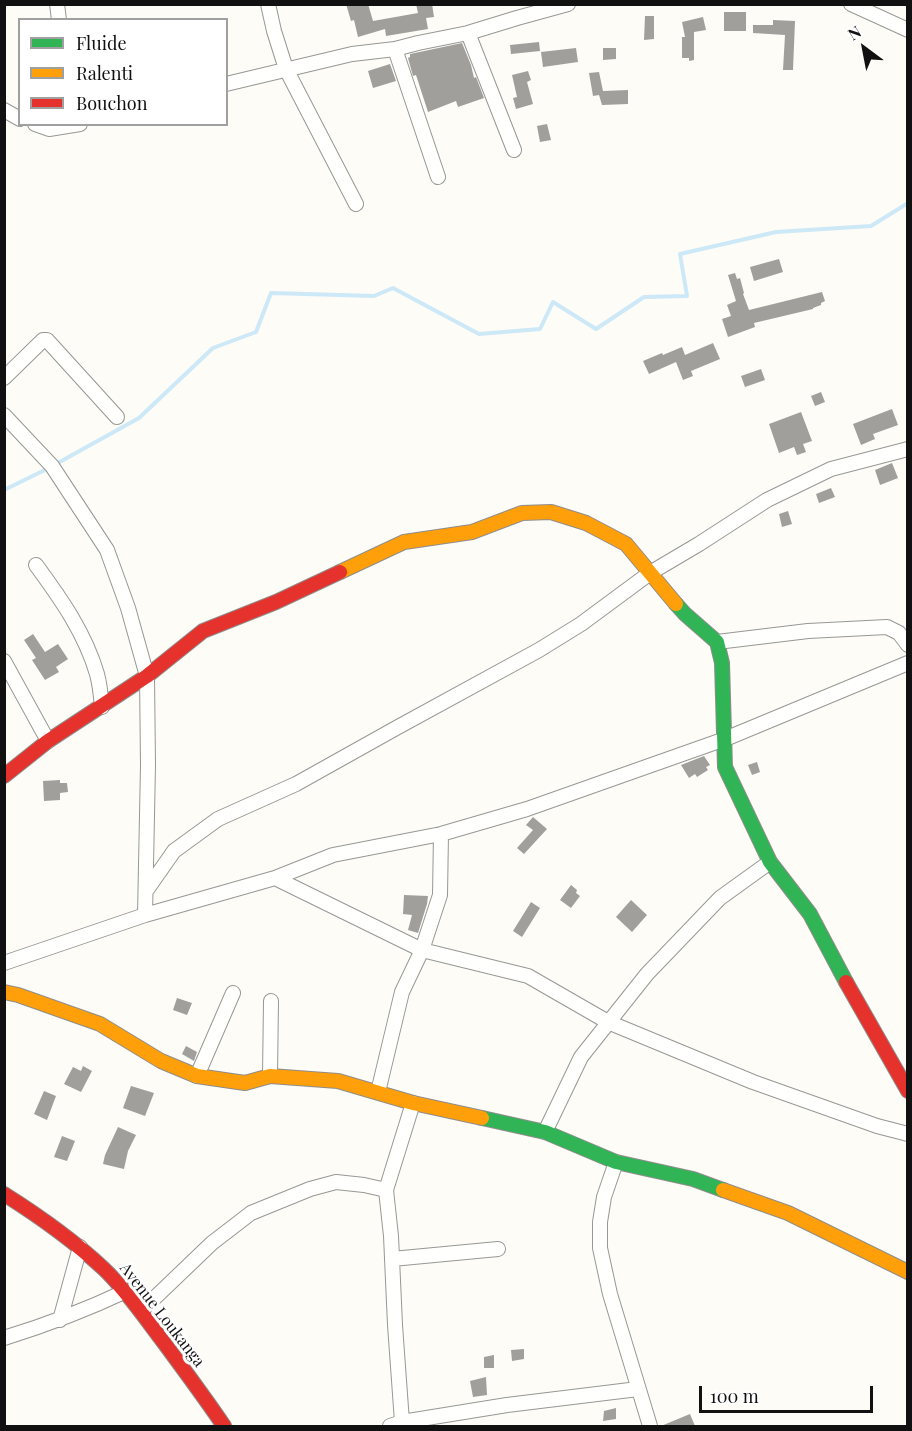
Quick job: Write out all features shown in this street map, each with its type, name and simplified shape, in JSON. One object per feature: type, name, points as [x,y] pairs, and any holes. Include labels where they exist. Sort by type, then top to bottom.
[{"type":"street","points":[[268,4],[286,69],[356,204]]},
{"type":"street","points":[[228,84],[352,54],[395,49],[468,33],[568,4]]},
{"type":"street","points":[[851,4],[908,30]]},
{"type":"street","points":[[468,33],[514,150]]},
{"type":"street","points":[[395,49],[438,177]]},
{"type":"street","points":[[4,110],[18,118]]},
{"type":"street","points":[[41,126],[49,129],[68,126]]},
{"type":"street","points":[[4,378],[43,340],[46,340],[117,417]]},
{"type":"street","points":[[4,415],[51,466],[107,550],[129,608],[147,676],[145,915]]},
{"type":"street","points":[[146,891],[174,851],[218,819],[296,784],[539,650],[581,624],[650,573],[767,500],[831,469],[908,449]]},
{"type":"street","points":[[4,776],[48,741],[147,676],[202,631],[276,602],[404,542],[472,532],[522,513],[551,512],[586,523],[626,544],[685,614],[717,642],[722,663],[725,767],[770,862],[810,914],[834,962],[908,1091]]},
{"type":"street","points":[[36,565],[64,602],[78,627],[92,657],[98,677],[102,706]]},
{"type":"street","points":[[717,642],[808,631],[887,627],[899,633],[908,645]]},
{"type":"street","points":[[4,661],[48,741]]},
{"type":"street","points":[[4,963],[145,915],[275,878],[333,855],[441,834],[527,809],[725,739],[908,663]]},
{"type":"street","points":[[378,1092],[402,992],[422,950],[440,895],[441,834]]},
{"type":"street","points":[[545,1132],[581,1057],[647,974],[720,898],[770,862]]},
{"type":"street","points":[[275,878],[422,950],[528,976],[608,1022],[753,1082],[877,1126],[908,1134]]},
{"type":"street","points":[[4,992],[100,1024],[161,1061],[197,1076],[245,1083],[270,1076],[338,1081],[413,1103],[545,1132],[616,1162],[693,1179],[788,1213],[908,1272]]},
{"type":"street","points":[[197,1076],[233,993]]},
{"type":"street","points":[[270,1076],[271,1001]]},
{"type":"street","points":[[413,1103],[386,1190],[395,1325],[396,1424],[507,1405],[638,1389]]},
{"type":"street","points":[[616,1162],[604,1197],[600,1222],[600,1248],[610,1294],[651,1426]]},
{"type":"street","points":[[141,1311],[212,1243],[251,1213],[310,1189],[336,1182],[386,1190]]},
{"type":"street","name":"Avenue Loukanga","points":[[4,1194],[26,1207],[80,1247],[126,1291],[224,1426]]},
{"type":"street","points":[[60,1320],[80,1247]]},
{"type":"street","points":[[392,1259],[498,1250]]},
{"type":"street","points":[[4,1338],[60,1320],[126,1291]]},
{"type":"building","points":[[346,4],[368,4],[373,21],[418,13],[416,4],[432,4],[434,17],[426,18],[428,29],[386,36],[385,29],[358,37],[354,20],[351,21]]},
{"type":"building","points":[[724,12],[746,12],[746,31],[724,31]]},
{"type":"building","points":[[645,16],[654,16],[654,39],[644,40]]},
{"type":"building","points":[[703,17],[706,30],[694,32],[694,60],[689,61],[689,58],[682,58],[682,37],[685,37],[682,22]]},
{"type":"building","points":[[773,20],[795,21],[793,70],[783,70],[785,35],[753,33],[753,25],[773,25]]},
{"type":"building","points":[[539,42],[540,51],[511,54],[510,45]]},
{"type":"building","points":[[462,43],[474,78],[476,77],[484,98],[458,107],[456,101],[428,112],[408,58],[410,54]]},
{"type":"building","points":[[576,48],[578,62],[543,67],[541,52]]},
{"type":"building","points":[[603,48],[616,48],[616,59],[603,60]]},
{"type":"building","points":[[390,64],[396,81],[373,88],[368,71]]},
{"type":"building","points":[[528,71],[531,80],[527,82],[533,104],[516,109],[513,98],[517,97],[512,75]]},
{"type":"building","points":[[599,72],[603,91],[628,90],[628,104],[602,105],[599,95],[593,96],[589,73]]},
{"type":"building","points":[[547,124],[551,140],[540,142],[537,126]]},
{"type":"building","points":[[779,259],[783,272],[754,281],[750,267]]},
{"type":"building","points":[[735,273],[737,279],[740,278],[749,310],[822,292],[825,301],[813,309],[754,323],[755,327],[728,337],[722,319],[731,316],[727,305],[736,301],[728,275]]},
{"type":"building","points":[[713,343],[720,359],[691,371],[693,376],[683,380],[676,362],[649,374],[643,361],[682,347],[685,355]]},
{"type":"building","points":[[761,369],[765,380],[745,387],[741,376]]},
{"type":"building","points":[[821,392],[825,402],[815,406],[811,396]]},
{"type":"building","points":[[892,409],[898,425],[873,434],[875,439],[861,445],[853,424]]},
{"type":"building","points":[[801,412],[812,441],[803,444],[806,452],[797,455],[794,447],[779,453],[769,424]]},
{"type":"building","points":[[892,463],[898,478],[880,485],[875,470]]},
{"type":"building","points":[[831,488],[835,497],[819,503],[816,494]]},
{"type":"building","points":[[788,511],[792,524],[782,527],[779,514]]},
{"type":"building","points":[[33,634],[45,652],[58,644],[68,659],[56,667],[59,672],[45,680],[32,660],[36,658],[24,640]]},
{"type":"building","points":[[704,756],[710,765],[706,767],[708,770],[697,777],[695,774],[689,778],[681,765]]},
{"type":"building","points":[[757,762],[760,772],[752,775],[748,765]]},
{"type":"building","points":[[60,780],[60,783],[67,783],[68,792],[60,793],[60,800],[44,801],[43,781]]},
{"type":"building","points":[[533,817],[547,829],[524,854],[517,848],[533,830],[526,825]]},
{"type":"building","points":[[571,885],[580,896],[571,908],[560,900]]},
{"type":"building","points":[[404,895],[428,896],[418,933],[408,930],[412,915],[403,914]]},
{"type":"building","points":[[631,900],[647,915],[632,932],[616,917]]},
{"type":"building","points":[[531,902],[540,908],[522,937],[513,931]]},
{"type":"building","points":[[177,998],[192,1003],[187,1015],[173,1010]]},
{"type":"building","points":[[186,1046],[197,1052],[194,1061],[182,1054]]},
{"type":"building","points":[[83,1066],[92,1071],[81,1092],[64,1084],[73,1067],[81,1071]]},
{"type":"building","points":[[131,1086],[154,1093],[145,1116],[123,1108]]},
{"type":"building","points":[[44,1091],[56,1096],[47,1120],[34,1114]]},
{"type":"building","points":[[118,1127],[136,1135],[128,1151],[124,1169],[103,1164]]},
{"type":"building","points":[[62,1136],[75,1141],[67,1161],[54,1157]]},
{"type":"building","points":[[524,1349],[524,1359],[512,1361],[511,1350]]},
{"type":"building","points":[[494,1355],[494,1368],[484,1368],[484,1357]]},
{"type":"building","points":[[486,1377],[487,1395],[473,1397],[470,1381]]},
{"type":"building","points":[[616,1408],[616,1419],[603,1421],[604,1411]]},
{"type":"building","points":[[690,1414],[695,1426],[661,1426]]},
{"type":"waterway","points":[[56,464],[139,418],[213,348],[256,332],[271,293],[374,296],[393,288],[479,334],[540,329],[553,302],[596,329],[644,297],[687,296],[680,254],[776,232],[871,226],[908,203]]},
{"type":"waterway","points":[[4,490],[49,468]]},
{"type":"traffic: fast","points":[[676,604],[717,642],[722,663],[725,767],[770,862],[810,914],[846,982]]},
{"type":"traffic: fast","points":[[482,1118],[545,1132],[616,1162],[693,1179],[723,1190]]},
{"type":"traffic: slow","points":[[340,572],[404,542],[472,532],[522,513],[551,512],[586,523],[626,544],[676,604]]},
{"type":"traffic: slow","points":[[4,992],[100,1024],[161,1061],[197,1076],[245,1083],[270,1076],[338,1081],[413,1103],[482,1118]]},
{"type":"traffic: slow","points":[[723,1190],[788,1213],[908,1272]]},
{"type":"traffic: jam","points":[[4,776],[48,741],[147,676],[203,631],[276,602],[340,572]]},
{"type":"traffic: jam","points":[[846,982],[908,1091]]},
{"type":"traffic: jam","points":[[4,1194],[68,1238],[112,1277],[143,1315],[224,1426]]}]
